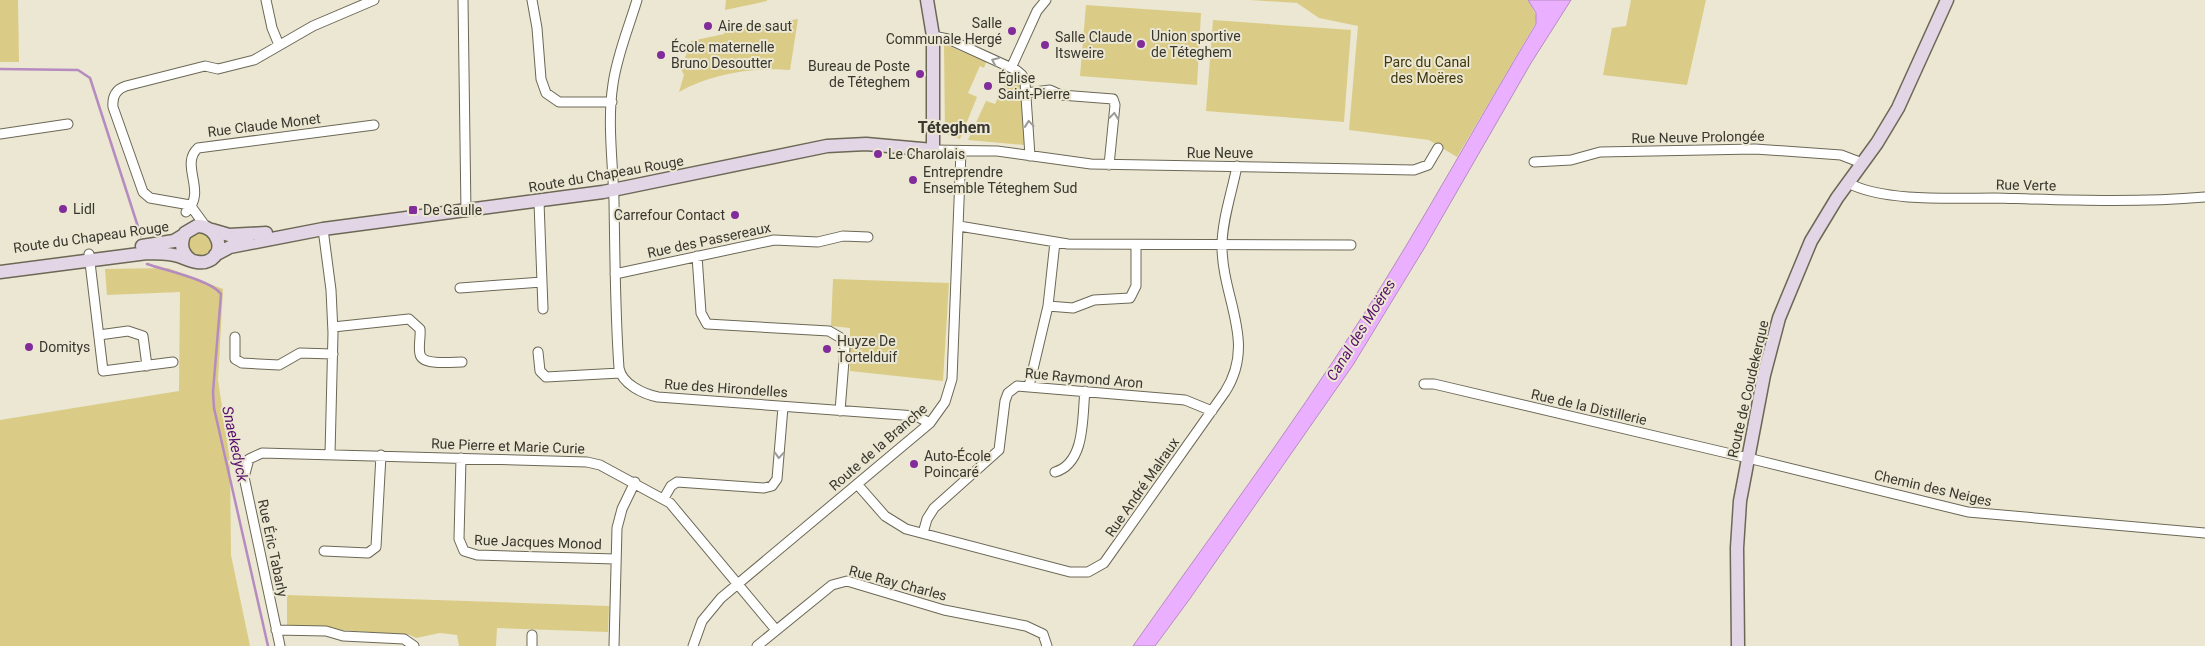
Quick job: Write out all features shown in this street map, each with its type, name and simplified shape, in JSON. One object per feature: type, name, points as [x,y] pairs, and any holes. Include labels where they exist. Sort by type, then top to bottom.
[{"type":"street","points":[[266,0],[272,28],[279,45]]},
{"type":"street","points":[[189,209],[189,221],[182,241],[183,250],[191,260],[203,262],[215,255],[218,241],[209,228],[189,209],[148,197],[141,188],[114,107],[114,96],[122,87],[202,67],[218,69],[250,62],[326,20],[374,0]]},
{"type":"street","points":[[463,0],[466,212]]},
{"type":"street","points":[[532,0],[537,28],[541,79],[546,93],[554,100],[562,102],[612,102]]},
{"type":"street","points":[[538,352],[540,371],[546,377],[620,373],[615,274],[612,102],[617,65],[637,0]]},
{"type":"street","points":[[927,0],[933,36],[933,150]]},
{"type":"street","points":[[1011,68],[1037,11],[1046,0]]},
{"type":"street","name":"Route de Coudekerque","points":[[1738,646],[1738,530],[1748,458],[1768,358],[1786,298],[1811,241],[1907,92],[1947,0]]},
{"type":"street","points":[[933,36],[946,38],[1011,68],[1024,77],[1030,156]]},
{"type":"street","points":[[1026,92],[1050,90],[1061,94],[1113,99],[1115,105],[1109,164]]},
{"type":"street","points":[[0,134],[68,124]]},
{"type":"street","name":"Rue Claude Monet","points":[[189,209],[196,195],[191,160],[198,148],[374,125]]},
{"type":"street","name":"Route du Chapeau Rouge","points":[[215,255],[230,247],[323,230],[539,202],[613,190],[823,147],[854,144],[933,150]]},
{"type":"street","name":"Rue Neuve","points":[[933,150],[991,151],[1109,164],[1417,170],[1428,165],[1438,148]]},
{"type":"street","name":"Rue Neuve Prolongée","points":[[1534,162],[1571,160],[1600,152],[1755,149],[1840,155],[1862,163]]},
{"type":"street","name":"Route de la Branche","points":[[693,646],[698,629],[707,613],[738,583],[930,423],[943,406],[951,383],[961,151]]},
{"type":"street","name":"Rue André Malraux","points":[[858,484],[890,521],[903,528],[1070,572],[1085,572],[1095,569],[1112,552],[1232,381],[1239,357],[1238,335],[1222,245],[1237,166]]},
{"type":"street","name":"Rue Verte","points":[[1848,183],[1871,191],[1935,197],[2141,202],[2205,197]]},
{"type":"street","points":[[539,202],[542,309]]},
{"type":"street","points":[[186,232],[196,226],[209,228]]},
{"type":"street","points":[[959,226],[1055,242],[1136,245],[1351,245]]},
{"type":"street","name":"Route du Chapeau Rouge","points":[[209,228],[226,234],[248,235],[323,230]]},
{"type":"street","points":[[323,230],[333,327],[330,454]]},
{"type":"street","name":"Route du Chapeau Rouge","points":[[0,272],[90,258],[169,242],[186,232]]},
{"type":"street","name":"Rue des Passereaux","points":[[615,274],[774,240],[818,242],[843,236],[868,237]]},
{"type":"street","points":[[1029,386],[1048,306],[1055,242]]},
{"type":"street","points":[[1048,306],[1073,308],[1094,300],[1130,298],[1136,286],[1136,245]]},
{"type":"street","name":"Route du Chapeau Rouge","points":[[0,265],[147,253],[174,255],[191,260]]},
{"type":"street","points":[[697,256],[700,313],[703,320],[708,324],[829,331],[841,338],[845,348],[840,411]]},
{"type":"street","points":[[90,258],[103,372],[173,362]]},
{"type":"street","points":[[460,288],[542,282]]},
{"type":"street","points":[[333,327],[409,319],[416,323],[420,329],[420,353],[423,359],[428,361],[462,362]]},
{"type":"street","points":[[99,335],[128,331],[143,336],[147,366]]},
{"type":"street","points":[[235,337],[235,358],[242,363],[279,365],[300,353],[333,354]]},
{"type":"street","name":"Rue des Hirondelles","points":[[620,373],[627,383],[656,397],[916,416],[930,423]]},
{"type":"street","name":"Rue de la Distillerie","points":[[1424,384],[1434,384],[1748,458]]},
{"type":"street","name":"Rue Raymond Aron","points":[[923,534],[927,519],[934,508],[999,450],[1005,400],[1008,393],[1017,386],[1188,401],[1212,411]]},
{"type":"street","points":[[1056,472],[1069,465],[1076,453],[1085,391]]},
{"type":"street","points":[[664,498],[671,486],[677,482],[764,488],[772,486],[777,479],[783,406]]},
{"type":"street","name":"Rue Éric Tabarly","points":[[276,630],[265,567],[244,480],[245,468],[251,457],[259,453],[381,455]]},
{"type":"street","points":[[324,551],[368,553],[376,546],[381,455]]},
{"type":"street","name":"Rue Pierre et Marie Curie","points":[[381,455],[590,462],[607,468],[664,498],[673,505],[738,583]]},
{"type":"street","name":"Rue Jacques Monod","points":[[462,458],[459,535],[460,547],[464,552],[477,555],[616,559]]},
{"type":"street","name":"Chemin des Neiges","points":[[1748,458],[1977,514],[2205,533]]},
{"type":"street","points":[[614,646],[619,520],[635,482]]},
{"type":"street","name":"Rue Ray Charles","points":[[757,646],[832,585],[847,581],[944,610],[1029,627],[1043,634],[1047,646]]},
{"type":"street","points":[[738,583],[776,630]]},
{"type":"street","points":[[280,646],[276,630],[326,632],[343,636],[404,639],[414,646]]},
{"type":"street","points":[[532,635],[532,646]]},
{"type":"green space","points":[[0,0],[18,0],[19,62],[0,62]]},
{"type":"green space","points":[[726,0],[767,0],[767,1],[725,10]]},
{"type":"green space","name":"Parc du Canal des Moëres","points":[[1250,0],[1528,0],[1538,19],[1457,157],[1429,140],[1349,130],[1358,26],[1319,18],[1297,3]]},
{"type":"green space","points":[[1631,0],[1706,0],[1687,85],[1603,75],[1612,28],[1626,26]]},
{"type":"green space","name":"Union sportive de Téteghem","points":[[1086,5],[1201,13],[1197,85],[1080,76]]},
{"type":"green space","points":[[798,19],[790,70],[776,69],[733,73],[718,76],[679,92],[684,75],[681,69],[691,41],[724,34],[724,32]]},
{"type":"green space","points":[[1213,20],[1351,30],[1344,122],[1206,111]]},
{"type":"green space","points":[[944,44],[986,62],[984,68],[980,66],[968,93],[977,97],[960,139],[945,134]]},
{"type":"green space","points":[[1006,71],[1021,79],[1025,145],[968,140],[986,101],[995,104],[1007,79],[1003,77]]},
{"type":"green space","points":[[200,232],[209,235],[212,244],[209,253],[200,256],[191,253],[188,244],[191,235]]},
{"type":"green space","points":[[168,268],[223,289],[218,380],[230,461],[231,555],[250,646],[0,646],[0,420],[179,391],[180,292],[107,295],[105,269]]},
{"type":"green space","points":[[833,279],[949,283],[943,381],[850,371],[850,328],[831,326]]},
{"type":"green space","points":[[287,595],[609,606],[608,632],[497,628],[496,646],[459,646],[457,635],[440,633],[416,638],[410,635],[287,626]]},
{"type":"water","name":"Canal des Moëres","points":[[1528,0],[1571,0],[1531,63],[1425,247],[1353,365],[1155,646],[1133,646],[1305,403],[1383,284],[1536,24],[1536,13]]},
{"type":"waterway","name":"Snaekedyck","points":[[0,69],[78,70],[90,78],[141,236]]},
{"type":"waterway","name":"Snaekedyck","points":[[147,264],[208,284],[221,294],[213,392],[214,408],[268,646]]},
{"type":"place","name":"Aire de saut","points":[[708,26]]},
{"type":"place","name":"Salle Communale Hergé","points":[[1012,31]]},
{"type":"place","name":"Union sportive de Téteghem","points":[[1141,44]]},
{"type":"place","name":"Salle Claude Itsweire","points":[[1045,45]]},
{"type":"place","name":"École maternelle Bruno Desoutter","points":[[661,55]]},
{"type":"place","name":"Bureau de Poste de Téteghem","points":[[920,74]]},
{"type":"place","name":"Église Saint-Pierre","points":[[988,86]]},
{"type":"place","name":"Le Charolais","points":[[878,154]]},
{"type":"place","name":"Entreprendre Ensemble Téteghem Sud","points":[[913,180]]},
{"type":"place","name":"Lidl","points":[[63,209]]},
{"type":"place","name":"De Gaulle","points":[[413,210]]},
{"type":"place","name":"Carrefour Contact","points":[[735,215]]},
{"type":"place","name":"Domitys","points":[[29,347]]},
{"type":"place","name":"Huyze De Tortelduif","points":[[827,349]]},
{"type":"place","name":"Auto-École Poincaré","points":[[914,464]]},
{"type":"district","name":"Téteghem","points":[[954,127]]}]
